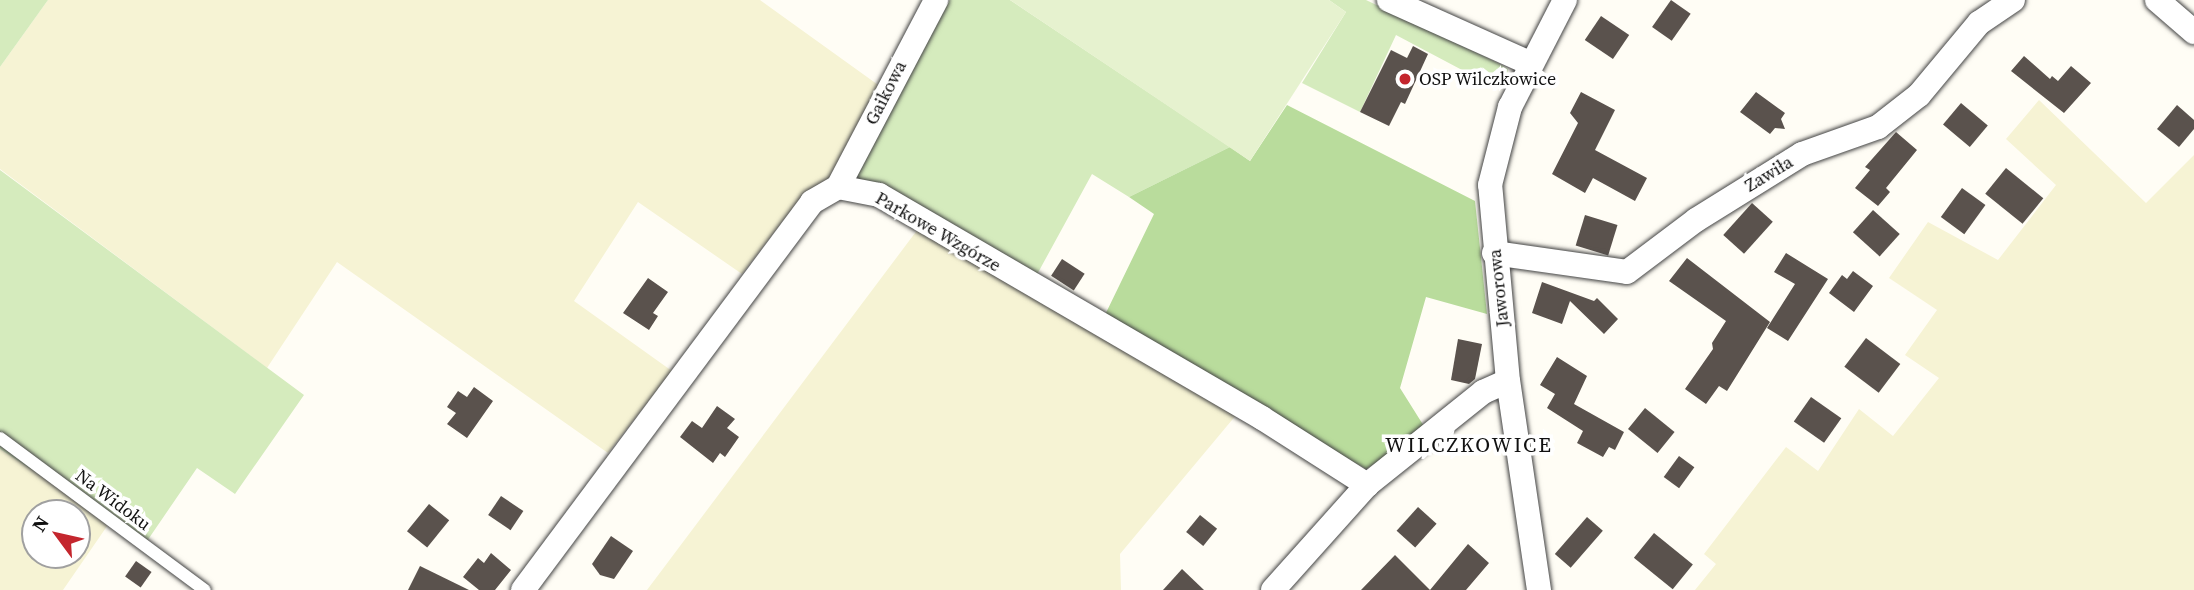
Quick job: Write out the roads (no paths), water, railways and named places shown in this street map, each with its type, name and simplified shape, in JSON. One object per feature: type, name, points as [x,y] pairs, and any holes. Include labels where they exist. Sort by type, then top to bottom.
[{"type":"street","name":"Gaikowa","points":[[838,187],[936,0]]},
{"type":"street","points":[[1389,0],[1529,63]]},
{"type":"street","name":"Jaworowa","points":[[1539,590],[1508,381],[1494,253],[1490,185],[1510,107],[1529,63],[1565,0]]},
{"type":"street","name":"Zawiła","points":[[1494,253],[1627,272],[1696,220],[1802,154],[1878,127],[1919,95],[1979,23],[2013,0]]},
{"type":"street","points":[[2157,0],[2194,32]]},
{"type":"street","name":"Parkowe Wzgórze","points":[[838,187],[879,195],[1262,418],[1367,485]]},
{"type":"street","points":[[523,590],[812,202],[838,187]]},
{"type":"street","points":[[1273,590],[1367,485],[1483,392],[1508,381]]},
{"type":"lane","name":"Na Widoku","points":[[0,438],[205,590]]},
{"type":"place","name":"OSP Wilczkowice","points":[[1405,79]]},
{"type":"district","name":"WILCZKOWICE","points":[[1469,445]]}]
